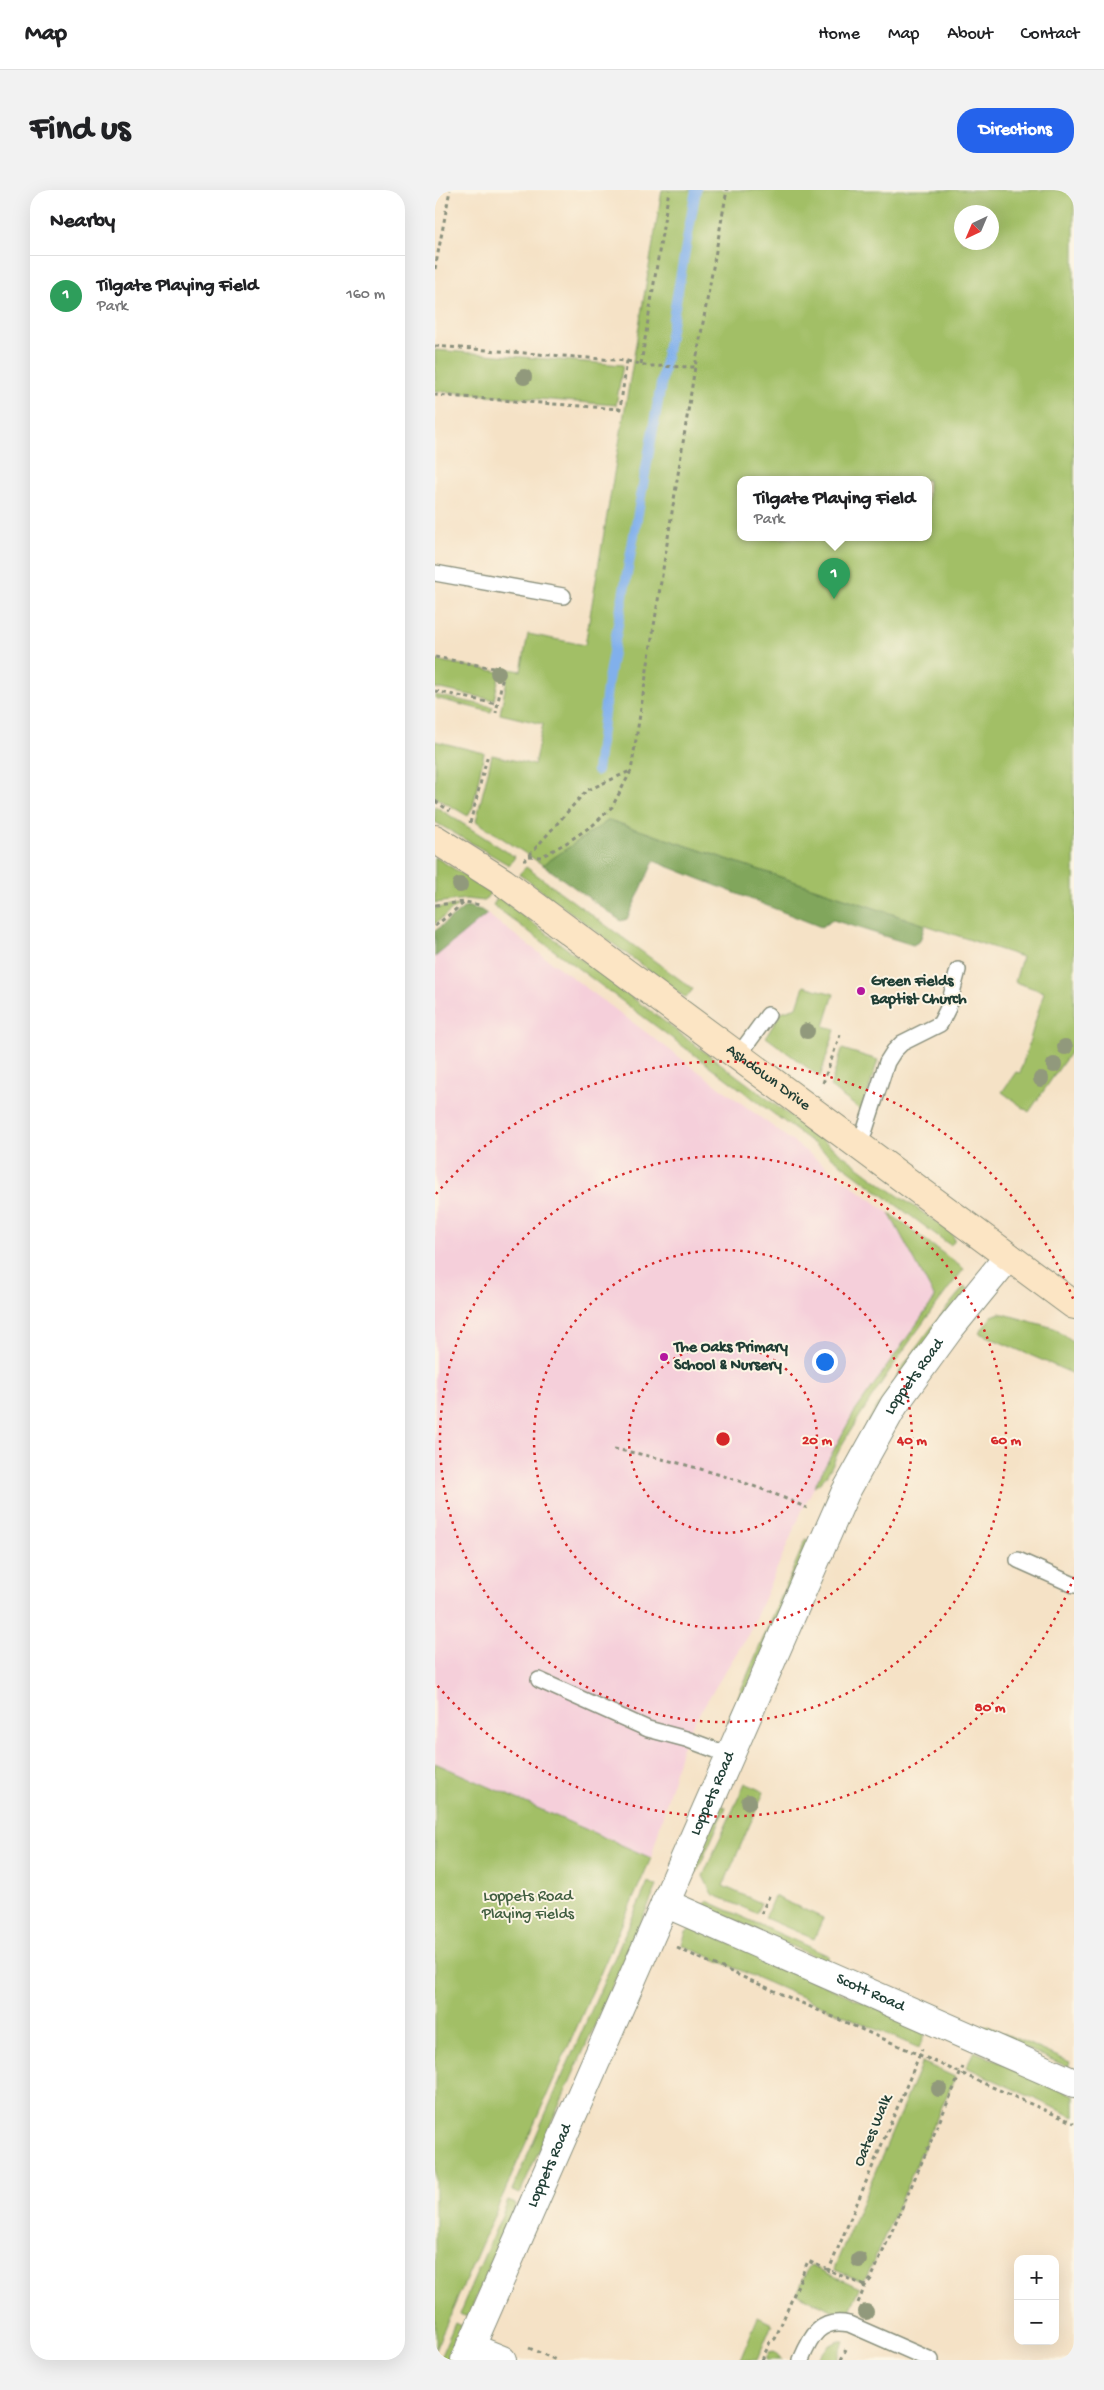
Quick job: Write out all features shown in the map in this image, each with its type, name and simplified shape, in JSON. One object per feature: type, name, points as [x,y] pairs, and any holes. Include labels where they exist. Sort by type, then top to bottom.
[{"type":"street","name":"Ashdown Drive","points":[[435,839],[503,882],[1074,1305]]},
{"type":"street","name":"Loppets Road","points":[[468,2354],[845,1493],[894,1405],[934,1350],[1009,1257]]},
{"type":"street","name":"Scott Road","points":[[665,1903],[1074,2083]]},
{"type":"street","points":[[468,2354],[502,2360]]},
{"type":"lane","points":[[435,573],[563,596]]},
{"type":"lane","points":[[860,1145],[887,1062],[902,1043],[940,1024],[948,1008],[958,970]]},
{"type":"lane","points":[[738,1056],[768,1015]]},
{"type":"lane","points":[[1017,1560],[1074,1585]]},
{"type":"lane","points":[[539,1680],[648,1729],[686,1738],[729,1755]]},
{"type":"lane","points":[[801,2360],[815,2334],[824,2325],[837,2322],[849,2324],[931,2360]]},
{"type":"path","points":[[435,269],[450,190]]},
{"type":"path","points":[[641,364],[669,190]]},
{"type":"path","points":[[631,771],[586,791],[529,856],[541,857],[567,843],[593,825],[612,807],[631,771],[695,368],[727,190]]},
{"type":"path","points":[[435,346],[627,361],[649,366],[695,368]]},
{"type":"path","points":[[435,395],[620,409],[627,361]]},
{"type":"path","points":[[435,657],[504,670],[495,713]]},
{"type":"path","points":[[435,691],[497,704]]},
{"type":"path","points":[[470,823],[488,754]]},
{"type":"path","points":[[435,926],[465,902]]},
{"type":"path","points":[[435,905],[465,902],[485,906]]},
{"type":"path","points":[[822,1086],[839,1035]]},
{"type":"path","points":[[614,1448],[656,1456],[704,1470],[763,1489],[815,1511]]},
{"type":"path","points":[[759,1919],[770,1894]]},
{"type":"path","points":[[651,1937],[1074,2123]]},
{"type":"path","name":"Oates Walk","points":[[828,2272],[934,2022]]},
{"type":"path","points":[[762,2360],[770,2342],[775,2339],[808,2262],[865,2286],[871,2279],[974,2039]]},
{"type":"shaded area","name":"The Oaks Primary School & Nursery","points":[[487,914],[889,1213],[935,1298],[852,1416],[804,1506],[749,1633],[692,1725],[681,1750],[651,1858],[435,1763],[435,957]]},
{"type":"green space","points":[[662,190],[1074,190],[1074,1047],[1029,1112],[1002,1092],[1016,1072],[1020,1073],[1044,992],[1015,982],[1022,957],[609,820],[543,865],[476,821],[492,755],[534,765],[543,724],[500,714],[509,669],[521,671],[528,634],[585,645]]},
{"type":"green space","points":[[435,350],[623,365],[616,405],[435,391]]},
{"type":"green space","points":[[435,660],[500,672],[494,700],[435,688]]},
{"type":"green space","points":[[435,695],[493,707],[491,712],[435,698]]},
{"type":"green space","points":[[435,741],[484,753],[473,807],[468,816],[435,797]]},
{"type":"green space","points":[[435,806],[515,857],[509,865],[435,822]]},
{"type":"green space","points":[[609,820],[925,925],[920,941],[913,945],[833,920],[821,927],[654,861],[627,919],[621,921],[543,865]]},
{"type":"green space","points":[[435,857],[491,892],[484,901],[466,899],[435,903]]},
{"type":"green space","points":[[526,867],[693,989],[686,998],[519,874]]},
{"type":"green space","points":[[498,897],[884,1186],[950,1231],[954,1242],[950,1245],[493,905]]},
{"type":"green space","points":[[458,905],[435,924],[435,908]]},
{"type":"green space","points":[[466,906],[481,910],[487,914],[435,957],[435,931]]},
{"type":"green space","points":[[804,986],[834,994],[824,1026],[835,1030],[820,1077],[766,1037],[781,1012],[797,1007]]},
{"type":"green space","points":[[842,1049],[878,1060],[862,1111],[830,1087]]},
{"type":"green space","points":[[889,1213],[964,1269],[901,1354],[843,1443],[828,1473],[814,1487],[852,1416],[935,1298]]},
{"type":"green space","points":[[965,1286],[969,1290],[833,1495],[827,1496],[873,1413],[907,1361]]},
{"type":"green space","points":[[1000,1313],[1054,1328],[1074,1343],[1074,1374],[979,1333],[992,1316]]},
{"type":"green space","points":[[806,1539],[811,1542],[732,1723],[728,1720]]},
{"type":"green space","name":"Loppets Road Playing Fields","points":[[435,1763],[651,1858],[435,2350]]},
{"type":"green space","points":[[745,1783],[764,1792],[723,1886],[761,1903],[756,1913],[712,1894],[703,1876]]},
{"type":"green space","points":[[720,1805],[726,1807],[697,1872],[692,1869]]},
{"type":"green space","points":[[648,1882],[657,1886],[520,2193],[512,2190]]},
{"type":"green space","points":[[774,1896],[823,1918],[814,1939],[765,1918]]},
{"type":"green space","points":[[707,1901],[829,1956],[826,1962],[704,1906]]},
{"type":"green space","points":[[690,1929],[699,1930],[926,2030],[919,2048],[682,1945],[686,1932]]},
{"type":"green space","points":[[985,2025],[1070,2062],[1068,2067],[984,2030]]},
{"type":"green space","points":[[974,2051],[1074,2095],[1074,2117],[966,2067]]},
{"type":"green space","points":[[922,2062],[955,2077],[867,2276],[862,2281],[835,2270],[835,2266]]},
{"type":"green space","points":[[508,2201],[516,2204],[468,2317],[459,2314]]},
{"type":"green space","points":[[812,2266],[860,2288],[847,2317],[797,2294],[808,2268]]},
{"type":"green space","points":[[758,2317],[772,2324],[757,2360],[740,2360]]},
{"type":"green space","points":[[455,2323],[465,2327],[450,2360],[439,2360]]},
{"type":"green space","points":[[844,2341],[837,2360],[818,2360],[828,2346]]},
{"type":"green space","points":[[774,2351],[782,2360],[766,2360],[769,2352]]},
{"type":"waterway","points":[[597,771],[608,680],[696,190]]},
{"type":"place","name":"Tilgate Playing Field","points":[[834,599]]},
{"type":"place","name":"Green Fields Baptist Church","points":[[861,991]]},
{"type":"place","name":"The Oaks Primary School & Nursery","points":[[664,1357]]}]
